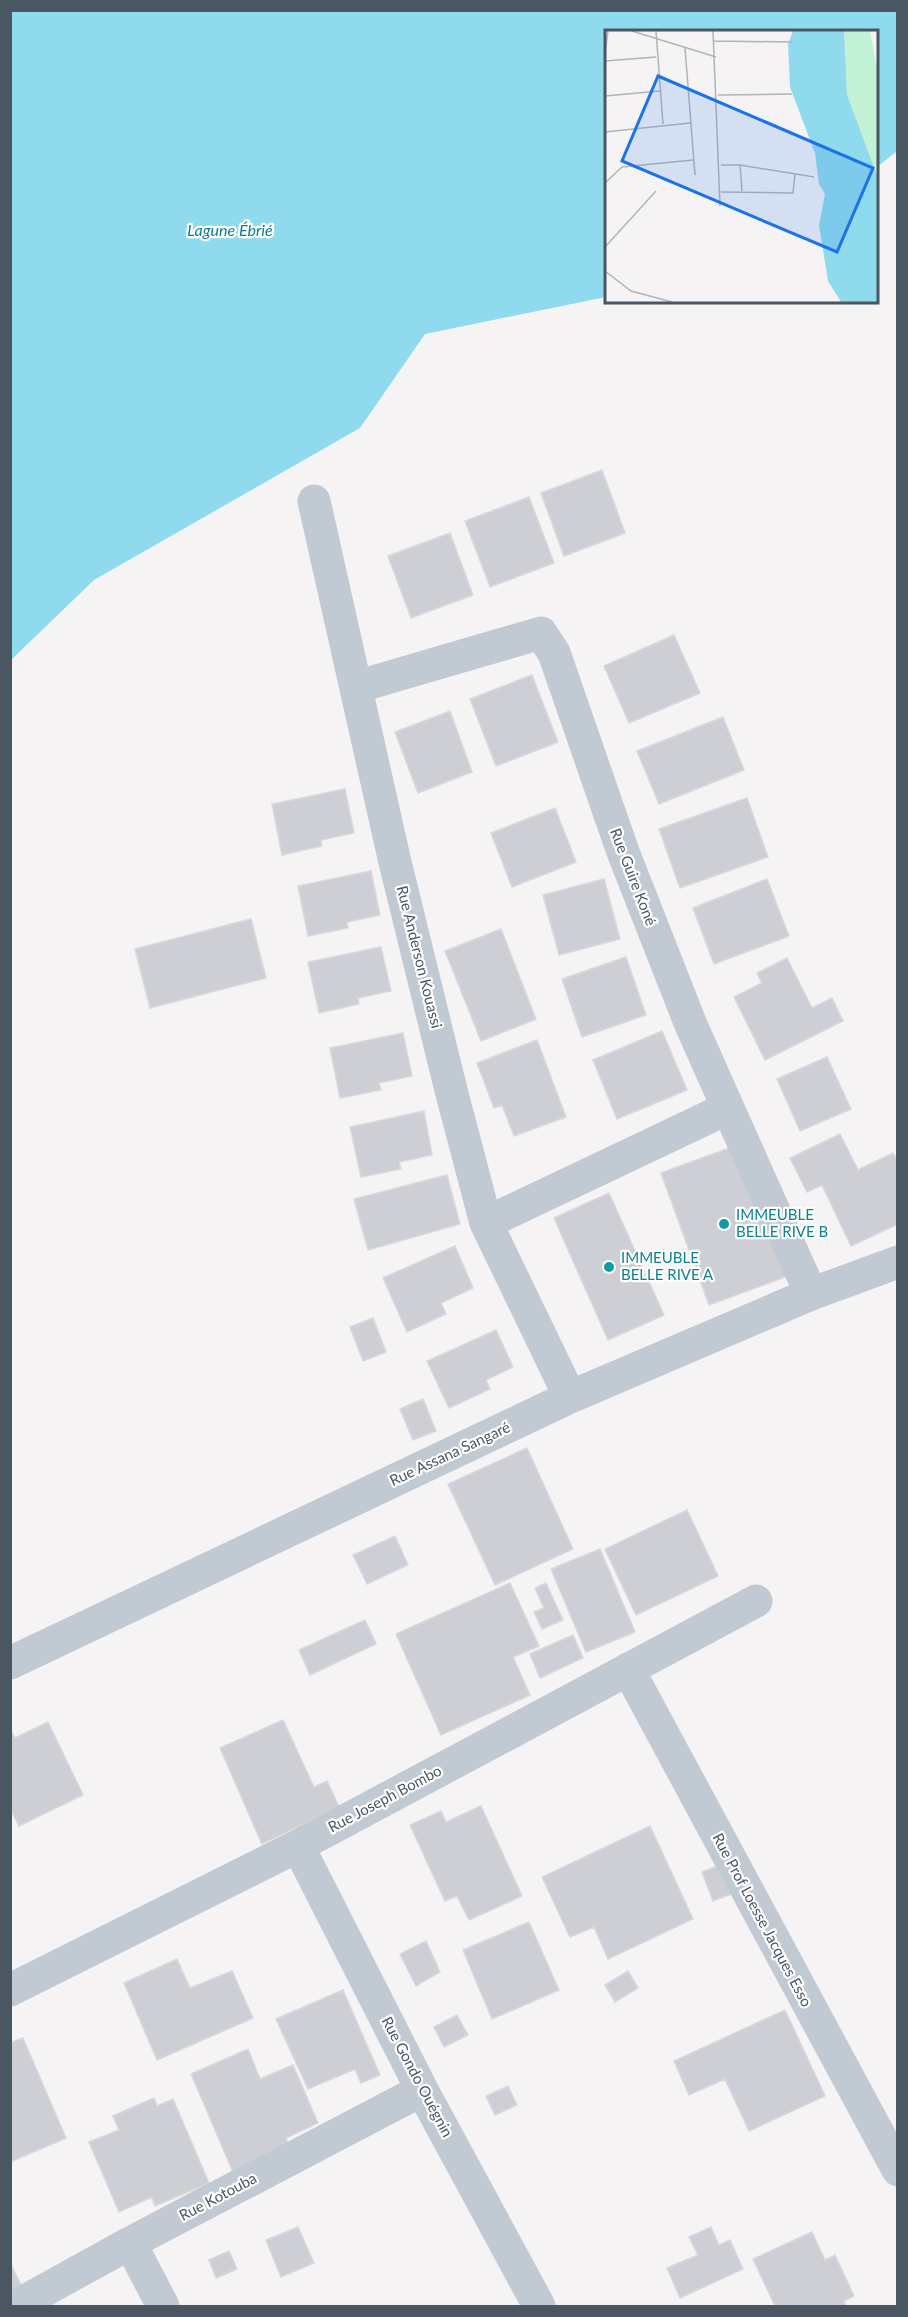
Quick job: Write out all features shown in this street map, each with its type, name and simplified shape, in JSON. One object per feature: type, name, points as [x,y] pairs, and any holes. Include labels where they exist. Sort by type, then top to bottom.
[{"type":"street","name":"Rue Anderson Kouassi","points":[[314,501],[397,869],[449,1083],[486,1222],[570,1397]]},
{"type":"street","name":"Rue Guire Koné","points":[[356,687],[541,633],[554,653],[623,852],[691,1025],[811,1294]]},
{"type":"street","points":[[486,1222],[728,1108]]},
{"type":"street","name":"Rue Assana Sangaré","points":[[10,1663],[570,1397],[811,1294],[897,1262]]},
{"type":"street","name":"Rue Joseph Bombo","points":[[10,1990],[298,1846],[756,1601]]},
{"type":"street","name":"Rue Prof Loesse Jacques Esso","points":[[628,1669],[897,2170]]},
{"type":"street","name":"Rue Gondo Ouégnin","points":[[298,1846],[422,2090],[539,2307]]},
{"type":"street","name":"Rue Kotouba","points":[[16,2307],[130,2243],[422,2090]]},
{"type":"street","points":[[130,2243],[163,2307]]},
{"type":"water","name":"Lagune Ébrié","points":[[11,10],[897,11],[897,151],[878,166],[878,30],[605,30],[605,297],[425,334],[360,428],[94,580],[11,660]]},
{"type":"building","points":[[602,470],[625,533],[564,556],[541,493]]},
{"type":"building","points":[[529,497],[554,563],[490,587],[465,521]]},
{"type":"building","points":[[450,533],[473,595],[411,618],[388,556]]},
{"type":"building","points":[[674,635],[700,693],[629,723],[604,666]]},
{"type":"building","points":[[532,675],[558,742],[496,766],[470,699]]},
{"type":"building","points":[[450,711],[472,772],[418,793],[395,732]]},
{"type":"building","points":[[723,717],[744,770],[659,804],[637,751]]},
{"type":"building","points":[[345,789],[354,833],[321,840],[322,846],[282,855],[272,804]]},
{"type":"building","points":[[747,798],[768,857],[680,888],[659,829]]},
{"type":"building","points":[[555,808],[576,862],[512,887],[491,833]]},
{"type":"building","points":[[371,871],[380,915],[347,922],[348,928],[308,936],[298,886]]},
{"type":"building","points":[[604,879],[620,939],[559,955],[543,895]]},
{"type":"building","points":[[767,879],[789,936],[714,964],[693,908]]},
{"type":"building","points":[[251,919],[266,978],[150,1008],[135,949]]},
{"type":"building","points":[[501,929],[536,1019],[481,1041],[445,951]]},
{"type":"building","points":[[381,947],[391,991],[358,998],[359,1004],[319,1013],[308,962]]},
{"type":"building","points":[[626,957],[646,1015],[582,1037],[562,979]]},
{"type":"building","points":[[787,958],[812,1008],[832,998],[843,1021],[765,1060],[734,997],[762,983],[757,973]]},
{"type":"building","points":[[662,1031],[687,1090],[617,1119],[593,1060]]},
{"type":"building","points":[[403,1033],[412,1076],[379,1083],[381,1090],[340,1098],[330,1048]]},
{"type":"building","points":[[537,1040],[566,1117],[514,1136],[502,1105],[494,1108],[477,1063]]},
{"type":"building","points":[[827,1057],[851,1109],[800,1131],[777,1079]]},
{"type":"building","points":[[424,1111],[432,1155],[399,1162],[401,1169],[361,1177],[350,1127]]},
{"type":"building","points":[[840,1134],[858,1170],[893,1153],[898,1162],[898,1224],[851,1246],[822,1185],[807,1192],[790,1158]]},
{"type":"building","name":"IMMEUBLE BELLE RIVE B","points":[[740,1144],[788,1276],[709,1305],[661,1173]]},
{"type":"building","points":[[447,1175],[460,1224],[368,1250],[354,1199]]},
{"type":"building","name":"IMMEUBLE BELLE RIVE A","points":[[609,1193],[664,1315],[608,1340],[554,1218]]},
{"type":"building","points":[[455,1246],[473,1288],[441,1303],[446,1314],[407,1332],[383,1278]]},
{"type":"building","points":[[373,1318],[386,1352],[363,1361],[350,1327]]},
{"type":"building","points":[[496,1330],[513,1367],[486,1380],[490,1389],[449,1408],[427,1361]]},
{"type":"building","points":[[423,1399],[436,1431],[413,1440],[400,1409]]},
{"type":"building","points":[[527,1448],[573,1549],[495,1585],[448,1484]]},
{"type":"building","points":[[687,1510],[718,1576],[636,1615],[605,1549]]},
{"type":"building","points":[[395,1536],[408,1565],[367,1584],[353,1555]]},
{"type":"building","points":[[600,1549],[635,1632],[586,1652],[551,1569]]},
{"type":"building","points":[[510,1583],[539,1646],[513,1657],[530,1695],[441,1735],[396,1634]]},
{"type":"building","points":[[546,1583],[563,1620],[542,1629],[534,1612],[544,1608],[535,1588]]},
{"type":"building","points":[[365,1620],[376,1644],[310,1675],[299,1650]]},
{"type":"building","points":[[573,1635],[583,1658],[540,1678],[530,1654]]},
{"type":"building","points":[[283,1720],[314,1787],[327,1781],[339,1807],[262,1844],[220,1748]]},
{"type":"building","points":[[48,1722],[83,1795],[19,1826],[10,1808],[10,1729],[15,1738]]},
{"type":"building","points":[[481,1806],[522,1896],[469,1920],[457,1896],[445,1901],[410,1825],[441,1811],[446,1822]]},
{"type":"building","points":[[650,1826],[693,1919],[608,1959],[594,1927],[570,1937],[542,1877]]},
{"type":"building","points":[[720,1865],[731,1894],[713,1901],[702,1872]]},
{"type":"building","points":[[529,1922],[559,1990],[492,2019],[463,1950]]},
{"type":"building","points":[[426,1941],[440,1972],[416,1986],[400,1954]]},
{"type":"building","points":[[177,1959],[190,1988],[232,1971],[253,2018],[157,2060],[124,1983]]},
{"type":"building","points":[[628,1971],[638,1988],[615,2002],[605,1985]]},
{"type":"building","points":[[343,1990],[380,2075],[361,2083],[355,2069],[308,2089],[276,2019]]},
{"type":"building","points":[[785,2010],[825,2096],[749,2131],[725,2079],[689,2095],[674,2061]]},
{"type":"building","points":[[457,2015],[468,2035],[444,2047],[434,2027]]},
{"type":"building","points":[[23,2038],[66,2138],[10,2162],[10,2043]]},
{"type":"building","points":[[248,2049],[260,2079],[293,2065],[318,2123],[286,2138],[290,2147],[233,2172],[191,2074]]},
{"type":"building","points":[[508,2086],[517,2105],[495,2115],[486,2096]]},
{"type":"building","points":[[154,2098],[157,2106],[173,2099],[209,2183],[155,2206],[152,2197],[119,2212],[89,2142],[119,2130],[113,2116]]},
{"type":"building","points":[[298,2227],[314,2263],[281,2277],[266,2240]]},
{"type":"building","points":[[711,2227],[719,2245],[730,2240],[743,2269],[680,2298],[667,2268],[698,2255],[689,2237]]},
{"type":"building","points":[[812,2232],[825,2260],[835,2255],[854,2296],[844,2301],[846,2306],[775,2306],[753,2259]]},
{"type":"building","points":[[229,2251],[237,2269],[216,2278],[209,2260]]},
{"type":"building","points":[[10,2263],[21,2285],[10,2290]]},
{"type":"place","name":"IMMEUBLE BELLE RIVE B","points":[[724,1224]]},
{"type":"place","name":"IMMEUBLE BELLE RIVE A","points":[[609,1267]]}]
